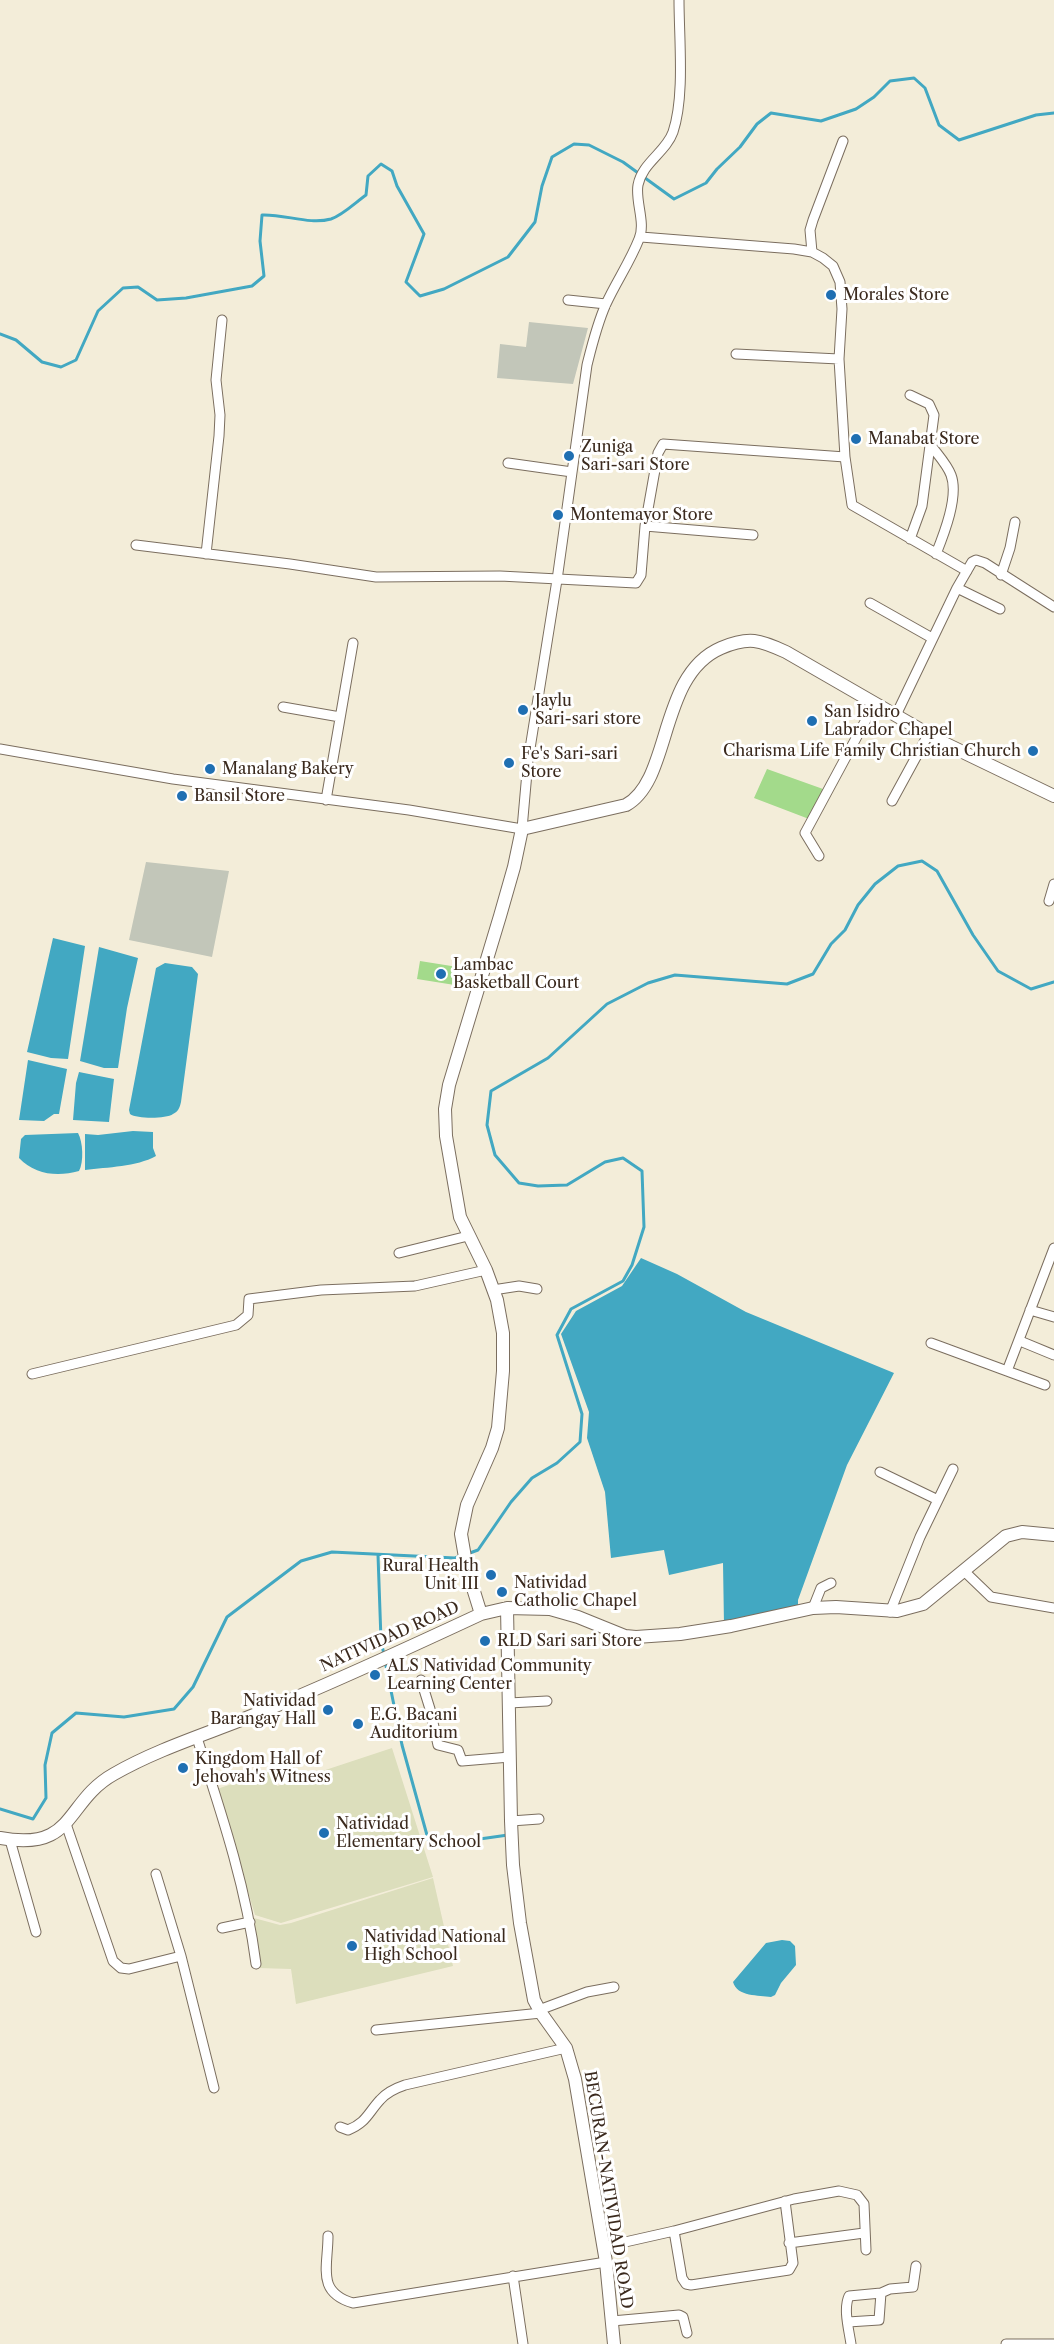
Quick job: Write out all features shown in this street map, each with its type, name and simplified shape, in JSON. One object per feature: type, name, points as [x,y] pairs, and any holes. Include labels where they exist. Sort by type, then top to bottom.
[{"type":"street","points":[[481,1614],[467,1569],[461,1534],[465,1513],[492,1448],[500,1418],[503,1333],[494,1290],[460,1217],[448,1152],[445,1120],[447,1096],[511,877],[522,829],[528,761],[557,580],[587,365],[594,336],[606,304],[640,237],[638,184],[650,162],[668,142],[676,118],[679,100],[679,0]]},
{"type":"street","points":[[812,252],[810,230],[843,141]]},
{"type":"street","points":[[640,237],[812,252],[833,266],[840,282],[842,309],[839,359],[844,457],[852,505],[967,571]]},
{"type":"street","points":[[568,300],[606,304]]},
{"type":"street","points":[[206,554],[219,436],[220,415],[216,380],[222,320]]},
{"type":"street","points":[[736,354],[839,359]]},
{"type":"street","points":[[910,395],[933,408],[934,428],[922,506],[910,539]]},
{"type":"street","points":[[136,545],[376,577],[500,576],[636,583],[641,575],[645,526],[658,453],[663,444],[844,457]]},
{"type":"street","points":[[930,444],[950,472],[953,485],[945,531],[936,554]]},
{"type":"street","points":[[508,463],[572,472]]},
{"type":"street","points":[[1001,575],[1010,548],[1015,522]]},
{"type":"street","points":[[645,526],[753,535]]},
{"type":"street","points":[[896,715],[957,588],[976,560],[1054,607]]},
{"type":"street","points":[[957,588],[1000,609]]},
{"type":"street","points":[[870,603],[890,612],[932,638]]},
{"type":"street","points":[[0,749],[173,779],[409,810],[522,829],[626,805],[634,801],[653,769],[689,674],[716,650],[733,643],[762,641],[816,669],[928,735],[1054,796]]},
{"type":"street","points":[[326,800],[353,643]]},
{"type":"street","points":[[819,856],[805,833],[875,703]]},
{"type":"street","points":[[282,707],[340,717]]},
{"type":"street","points":[[892,801],[928,735]]},
{"type":"street","points":[[1049,901],[1054,884]]},
{"type":"street","points":[[399,1252],[468,1236]]},
{"type":"street","points":[[1007,1371],[1030,1310],[1049,1275],[1054,1248]]},
{"type":"street","points":[[32,1374],[236,1325],[248,1315],[249,1299],[321,1290],[415,1286],[486,1270]]},
{"type":"street","points":[[494,1290],[519,1286],[537,1289]]},
{"type":"street","points":[[1030,1310],[1054,1317]]},
{"type":"street","points":[[1020,1341],[1054,1355]]},
{"type":"street","points":[[932,1343],[1045,1385]]},
{"type":"street","points":[[890,1612],[920,1537],[953,1469]]},
{"type":"street","points":[[880,1472],[938,1500]]},
{"type":"street","name":"NATIVIDAD ROAD","points":[[5,1839],[39,1840],[51,1835],[66,1824],[95,1787],[128,1765],[197,1738],[481,1614],[507,1608],[534,1607],[562,1611],[624,1636],[636,1637],[731,1626],[813,1608],[836,1606],[890,1612],[923,1605],[1000,1541],[1014,1533],[1054,1535]]},
{"type":"street","points":[[964,1570],[991,1598],[1054,1608]]},
{"type":"street","points":[[813,1608],[821,1588],[831,1583]]},
{"type":"street","name":"BECURAN-NATIVIDAD ROAD","points":[[507,1608],[511,1821],[513,1865],[520,1923],[531,1989],[540,2012],[566,2048],[575,2079],[606,2262],[614,2344]]},
{"type":"street","points":[[421,1680],[438,1745],[458,1750],[462,1761],[510,1757]]},
{"type":"street","points":[[509,1703],[547,1701]]},
{"type":"street","points":[[197,1738],[232,1848],[250,1922],[256,1964]]},
{"type":"street","points":[[511,1821],[539,1819]]},
{"type":"street","points":[[66,1824],[113,1961],[117,1966],[129,1969],[181,1956]]},
{"type":"street","points":[[5,1839],[36,1932]]},
{"type":"street","points":[[156,1874],[181,1956],[214,2088]]},
{"type":"street","points":[[222,1928],[250,1922]]},
{"type":"street","points":[[376,2030],[540,2012],[587,1992],[614,1987]]},
{"type":"street","points":[[339,2127],[348,2130],[358,2125],[365,2120],[380,2100],[396,2088],[566,2048]]},
{"type":"street","points":[[603,2247],[674,2231],[785,2201],[834,2191],[857,2195],[864,2204],[866,2250]]},
{"type":"street","points":[[674,2231],[682,2278],[686,2284],[789,2270],[793,2263],[785,2201]]},
{"type":"street","points":[[789,2243],[864,2233]]},
{"type":"street","points":[[328,2236],[328,2285],[334,2296],[352,2303],[606,2262]]},
{"type":"street","points":[[850,2344],[847,2300],[849,2296],[913,2287],[916,2266]]},
{"type":"street","points":[[513,2276],[523,2344]]},
{"type":"street","points":[[848,2322],[879,2320],[881,2293]]},
{"type":"street","points":[[612,2321],[679,2315],[683,2317],[687,2332]]},
{"type":"street","points":[[1006,2344],[1054,2344]]},
{"type":"shaded area","points":[[529,322],[588,328],[573,384],[497,378],[500,344],[526,347]]},
{"type":"shaded area","points":[[146,862],[229,871],[212,957],[129,940]]},
{"type":"shaded area","name":"Natividad Elementary School","points":[[392,1748],[433,1877],[281,1923],[255,1915],[217,1789],[271,1771],[277,1786]]},
{"type":"shaded area","name":"Natividad National High School","points":[[433,1878],[453,1966],[296,2004],[291,1969],[258,1968],[250,1917],[280,1925],[291,1923]]},
{"type":"green space","points":[[767,769],[823,789],[809,819],[754,798]]},
{"type":"green space","name":"Lambac Basketball Court","points":[[420,961],[464,968],[461,986],[417,979]]},
{"type":"water","points":[[53,938],[85,946],[68,1059],[51,1058],[27,1052]]},
{"type":"water","points":[[99,947],[138,958],[127,1008],[118,1068],[104,1068],[80,1061]]},
{"type":"water","points":[[165,963],[192,967],[198,974],[181,1102],[177,1111],[169,1116],[145,1118],[130,1114],[129,1110],[156,968]]},
{"type":"water","points":[[28,1060],[67,1069],[59,1114],[54,1114],[44,1121],[19,1120]]},
{"type":"water","points":[[79,1072],[114,1079],[109,1122],[73,1120]]},
{"type":"water","points":[[133,1131],[153,1132],[153,1148],[156,1156],[131,1164],[85,1170],[85,1134],[98,1135]]},
{"type":"water","points":[[78,1133],[82,1152],[79,1171],[63,1174],[47,1173],[32,1168],[19,1158],[21,1139],[25,1135]]},
{"type":"water","points":[[641,1258],[677,1274],[746,1312],[894,1373],[847,1465],[798,1605],[724,1625],[723,1563],[669,1575],[664,1550],[611,1558],[605,1492],[587,1438],[589,1412],[561,1334],[576,1311],[622,1286]]},
{"type":"water","points":[[790,1941],[795,1946],[796,1965],[781,1983],[775,1995],[771,1997],[744,1993],[735,1987],[733,1982],[766,1943]]},
{"type":"waterway","points":[[0,334],[16,340],[42,362],[61,367],[76,360],[98,311],[123,288],[138,287],[157,300],[186,298],[252,286],[264,276],[260,241],[262,215],[314,221],[336,217],[366,195],[368,176],[381,164],[392,171],[397,186],[424,234],[406,282],[420,296],[444,289],[508,257],[535,222],[542,186],[552,157],[574,144],[589,145],[623,162],[674,199],[706,183],[740,147],[757,124],[771,113],[821,121],[856,109],[874,97],[890,81],[914,78],[925,88],[939,125],[959,140],[1036,115],[1054,113]]},
{"type":"waterway","points":[[467,1554],[478,1550],[511,1502],[532,1478],[557,1463],[580,1442],[582,1414],[557,1335],[571,1309],[623,1281],[632,1265],[644,1227],[642,1171],[623,1158],[605,1162],[567,1185],[538,1186],[519,1183],[495,1155],[487,1125],[491,1091],[548,1058],[607,1004],[648,983],[675,975],[787,984],[813,974],[831,944],[845,930],[858,905],[875,884],[898,866],[922,861],[937,871],[973,935],[998,971],[1031,989],[1054,982]]},
{"type":"waterway","points":[[0,1809],[33,1819],[46,1798],[45,1765],[52,1733],[76,1713],[124,1717],[174,1709],[193,1687],[227,1617],[301,1561],[332,1552],[455,1558],[460,1556]]},
{"type":"waterway","points":[[378,1555],[381,1640],[384,1655]]},
{"type":"waterway","points":[[385,1661],[402,1745],[430,1846],[508,1835]]},
{"type":"place","name":"Morales Store","points":[[831,295]]},
{"type":"place","name":"Manabat Store","points":[[856,439]]},
{"type":"place","name":"Zuniga Sari-sari Store","points":[[569,456]]},
{"type":"place","name":"Montemayor Store","points":[[558,515]]},
{"type":"place","name":"Jaylu Sari-sari store","points":[[523,710]]},
{"type":"place","name":"San Isidro Labrador Chapel","points":[[812,721]]},
{"type":"place","name":"Charisma Life Family Christian Church","points":[[1033,751]]},
{"type":"place","name":"Fe's Sari-sari Store","points":[[509,763]]},
{"type":"place","name":"Manalang Bakery","points":[[210,769]]},
{"type":"place","name":"Bansil Store","points":[[182,796]]},
{"type":"place","name":"Lambac Basketball Court","points":[[441,974]]},
{"type":"place","name":"Rural Health Unit III","points":[[491,1575]]},
{"type":"place","name":"Natividad Catholic Chapel","points":[[502,1592]]},
{"type":"place","name":"RLD Sari sari Store","points":[[485,1641]]},
{"type":"place","name":"ALS Natividad Community Learning Center","points":[[375,1675]]},
{"type":"place","name":"Natividad Barangay Hall","points":[[328,1710]]},
{"type":"place","name":"E.G. Bacani Auditorium","points":[[358,1724]]},
{"type":"place","name":"Kingdom Hall of Jehovah's Witness","points":[[183,1768]]},
{"type":"place","name":"Natividad Elementary School","points":[[324,1833]]},
{"type":"place","name":"Natividad National High School","points":[[352,1946]]}]
